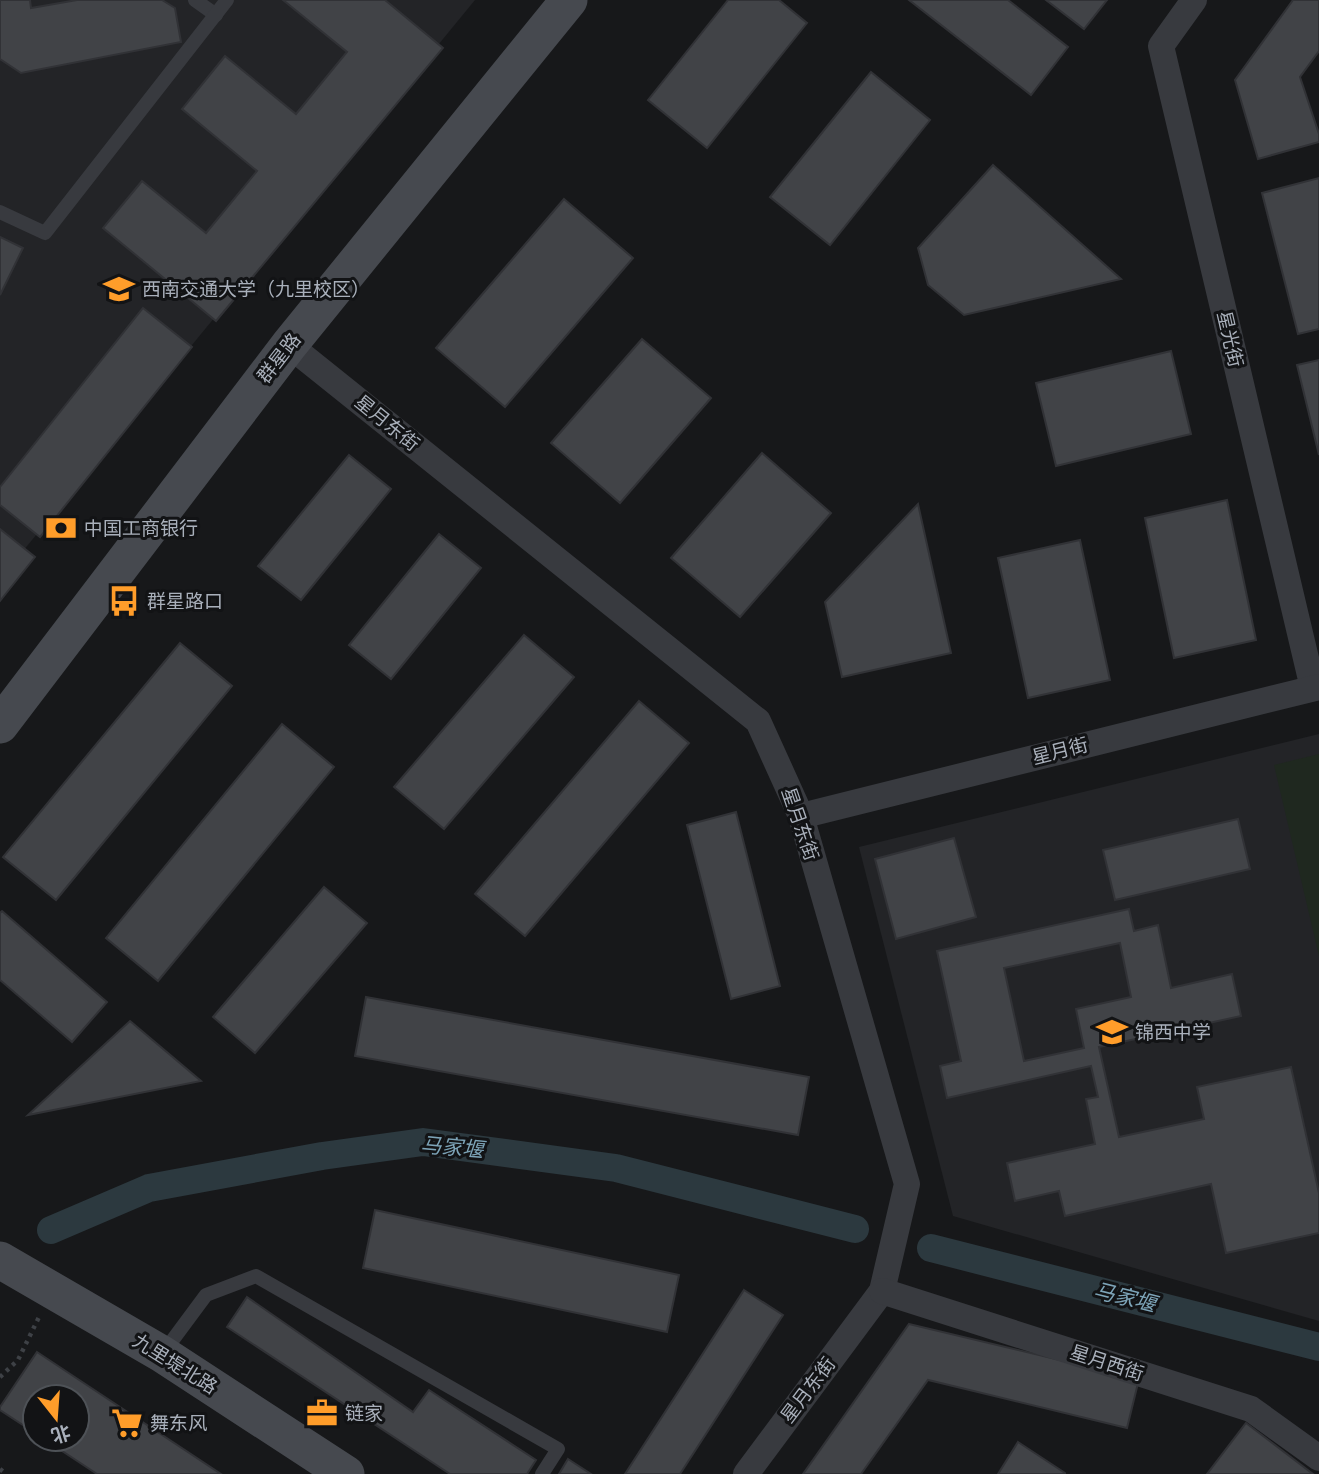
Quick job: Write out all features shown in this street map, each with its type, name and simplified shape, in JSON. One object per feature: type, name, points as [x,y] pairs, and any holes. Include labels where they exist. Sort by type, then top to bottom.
[{"type":"street","name":"群星路","points":[[0,725],[289,345],[569,0]]},
{"type":"street","name":"星光街","points":[[1194,0],[1161,46],[1316,687]]},
{"type":"street","name":"星月东街","points":[[289,345],[758,720],[801,816],[907,1184],[882,1291],[746,1474]]},
{"type":"street","name":"星月街","points":[[801,816],[1316,687]]},
{"type":"street","name":"九里堤北路","points":[[0,1260],[162,1354],[346,1474]]},
{"type":"street","name":"星月西街","points":[[882,1291],[1251,1409],[1319,1458]]},
{"type":"lane","points":[[195,0],[216,15]]},
{"type":"lane","points":[[0,212],[46,233],[227,0]]},
{"type":"lane","points":[[162,1354],[206,1295],[256,1276],[558,1449],[542,1474]]},
{"type":"path","points":[[0,1377],[18,1360],[52,1291]]},
{"type":"path","points":[[0,1469],[6,1474]]},
{"type":"shaded area","name":"西南交通大学（九里校区）","points":[[0,0],[475,0],[0,579]]},
{"type":"shaded area","name":"锦西中学","points":[[1319,734],[1319,1321],[953,1216],[859,847]]},
{"type":"shaded area","points":[[1319,754],[1319,956],[1274,765]]},
{"type":"building","points":[[0,0],[30,0],[31,8],[77,0],[162,0],[175,8],[181,42],[21,73],[0,59]]},
{"type":"building","points":[[283,0],[385,0],[443,48],[216,321],[103,228],[142,181],[206,233],[257,171],[182,109],[225,56],[296,114],[347,52]]},
{"type":"building","points":[[728,0],[779,0],[807,23],[707,148],[648,100]]},
{"type":"building","points":[[909,0],[1008,0],[1068,47],[1031,95]]},
{"type":"building","points":[[1046,0],[1107,0],[1084,29]]},
{"type":"building","points":[[1293,0],[1319,0],[1319,51],[1300,77],[1319,134],[1319,142],[1258,159],[1235,80]]},
{"type":"building","points":[[871,72],[930,120],[830,245],[770,197]]},
{"type":"building","points":[[993,165],[1121,279],[964,315],[928,285],[918,248]]},
{"type":"building","points":[[1319,178],[1319,329],[1298,334],[1262,193]]},
{"type":"building","points":[[564,199],[633,258],[505,407],[436,348]]},
{"type":"building","points":[[0,237],[23,248],[0,295]]},
{"type":"building","points":[[143,308],[192,347],[40,537],[0,505],[0,487]]},
{"type":"building","points":[[642,339],[711,398],[620,503],[551,443]]},
{"type":"building","points":[[1171,351],[1191,434],[1056,466],[1036,383]]},
{"type":"building","points":[[1319,360],[1319,455],[1297,365]]},
{"type":"building","points":[[762,453],[831,513],[740,617],[671,558]]},
{"type":"building","points":[[349,455],[391,489],[301,600],[258,566]]},
{"type":"building","points":[[1227,500],[1256,640],[1174,658],[1145,518]]},
{"type":"building","points":[[918,504],[951,653],[842,677],[825,602]]},
{"type":"building","points":[[0,529],[35,557],[0,601]]},
{"type":"building","points":[[439,534],[481,568],[391,679],[349,645]]},
{"type":"building","points":[[1080,540],[1110,680],[1028,698],[998,558]]},
{"type":"building","points":[[524,635],[574,677],[444,829],[394,787]]},
{"type":"building","points":[[180,643],[232,686],[56,900],[3,857]]},
{"type":"building","points":[[639,701],[689,743],[525,936],[475,894]]},
{"type":"building","points":[[282,724],[334,767],[158,981],[106,938]]},
{"type":"building","points":[[736,812],[780,986],[731,999],[687,825]]},
{"type":"building","points":[[1238,819],[1250,869],[1115,900],[1103,850]]},
{"type":"building","points":[[954,838],[976,917],[896,939],[875,859]]},
{"type":"building","points":[[324,887],[367,923],[255,1053],[213,1017]]},
{"type":"building","points":[[1129,909],[1134,931],[1158,925],[1171,988],[1232,974],[1241,1016],[1099,1047],[1119,1137],[1204,1119],[1197,1087],[1291,1067],[1319,1193],[1319,1233],[1226,1253],[1211,1184],[1065,1216],[1059,1191],[1015,1201],[1007,1163],[1095,1144],[1086,1099],[1098,1097],[1091,1066],[947,1098],[940,1066],[961,1061],[937,951]],"holes":[[[1120,943],[1131,997],[1076,1009],[1084,1048],[1024,1061],[1004,968]]]},
{"type":"building","points":[[2,911],[107,1002],[72,1042],[0,980]]},
{"type":"building","points":[[366,997],[809,1077],[798,1135],[355,1056]]},
{"type":"building","points":[[130,1021],[201,1081],[28,1115]]},
{"type":"building","points":[[375,1210],[679,1275],[667,1332],[363,1268]]},
{"type":"building","points":[[744,1290],[783,1315],[680,1474],[625,1474]]},
{"type":"building","points":[[247,1297],[413,1412],[429,1390],[536,1460],[527,1474],[450,1474],[227,1327]]},
{"type":"building","points":[[909,1324],[1139,1379],[1127,1428],[928,1380],[861,1474],[803,1474]]},
{"type":"building","points":[[37,1352],[84,1383],[21,1383],[21,1424],[0,1410]]},
{"type":"building","points":[[91,1388],[221,1474],[97,1474],[65,1453],[91,1453]]},
{"type":"building","points":[[1246,1423],[1313,1474],[1207,1474]]},
{"type":"building","points":[[1018,1442],[1065,1473],[1065,1474],[998,1474]]},
{"type":"building","points":[[568,1459],[591,1474],[559,1474]]},
{"type":"waterway","name":"马家堰","points":[[51,1230],[149,1188],[322,1156],[423,1142],[616,1168],[855,1229]]},
{"type":"waterway","name":"马家堰","points":[[931,1248],[1319,1347]]},
{"type":"place","name":"西南交通大学（九里校区）","points":[[119,289]]},
{"type":"place","name":"中国工商银行","points":[[61,528]]},
{"type":"place","name":"群星路口","points":[[124,601]]},
{"type":"place","name":"锦西中学","points":[[1112,1032]]},
{"type":"place","name":"链家","points":[[322,1413]]},
{"type":"place","name":"舞东风","points":[[127,1423]]}]
